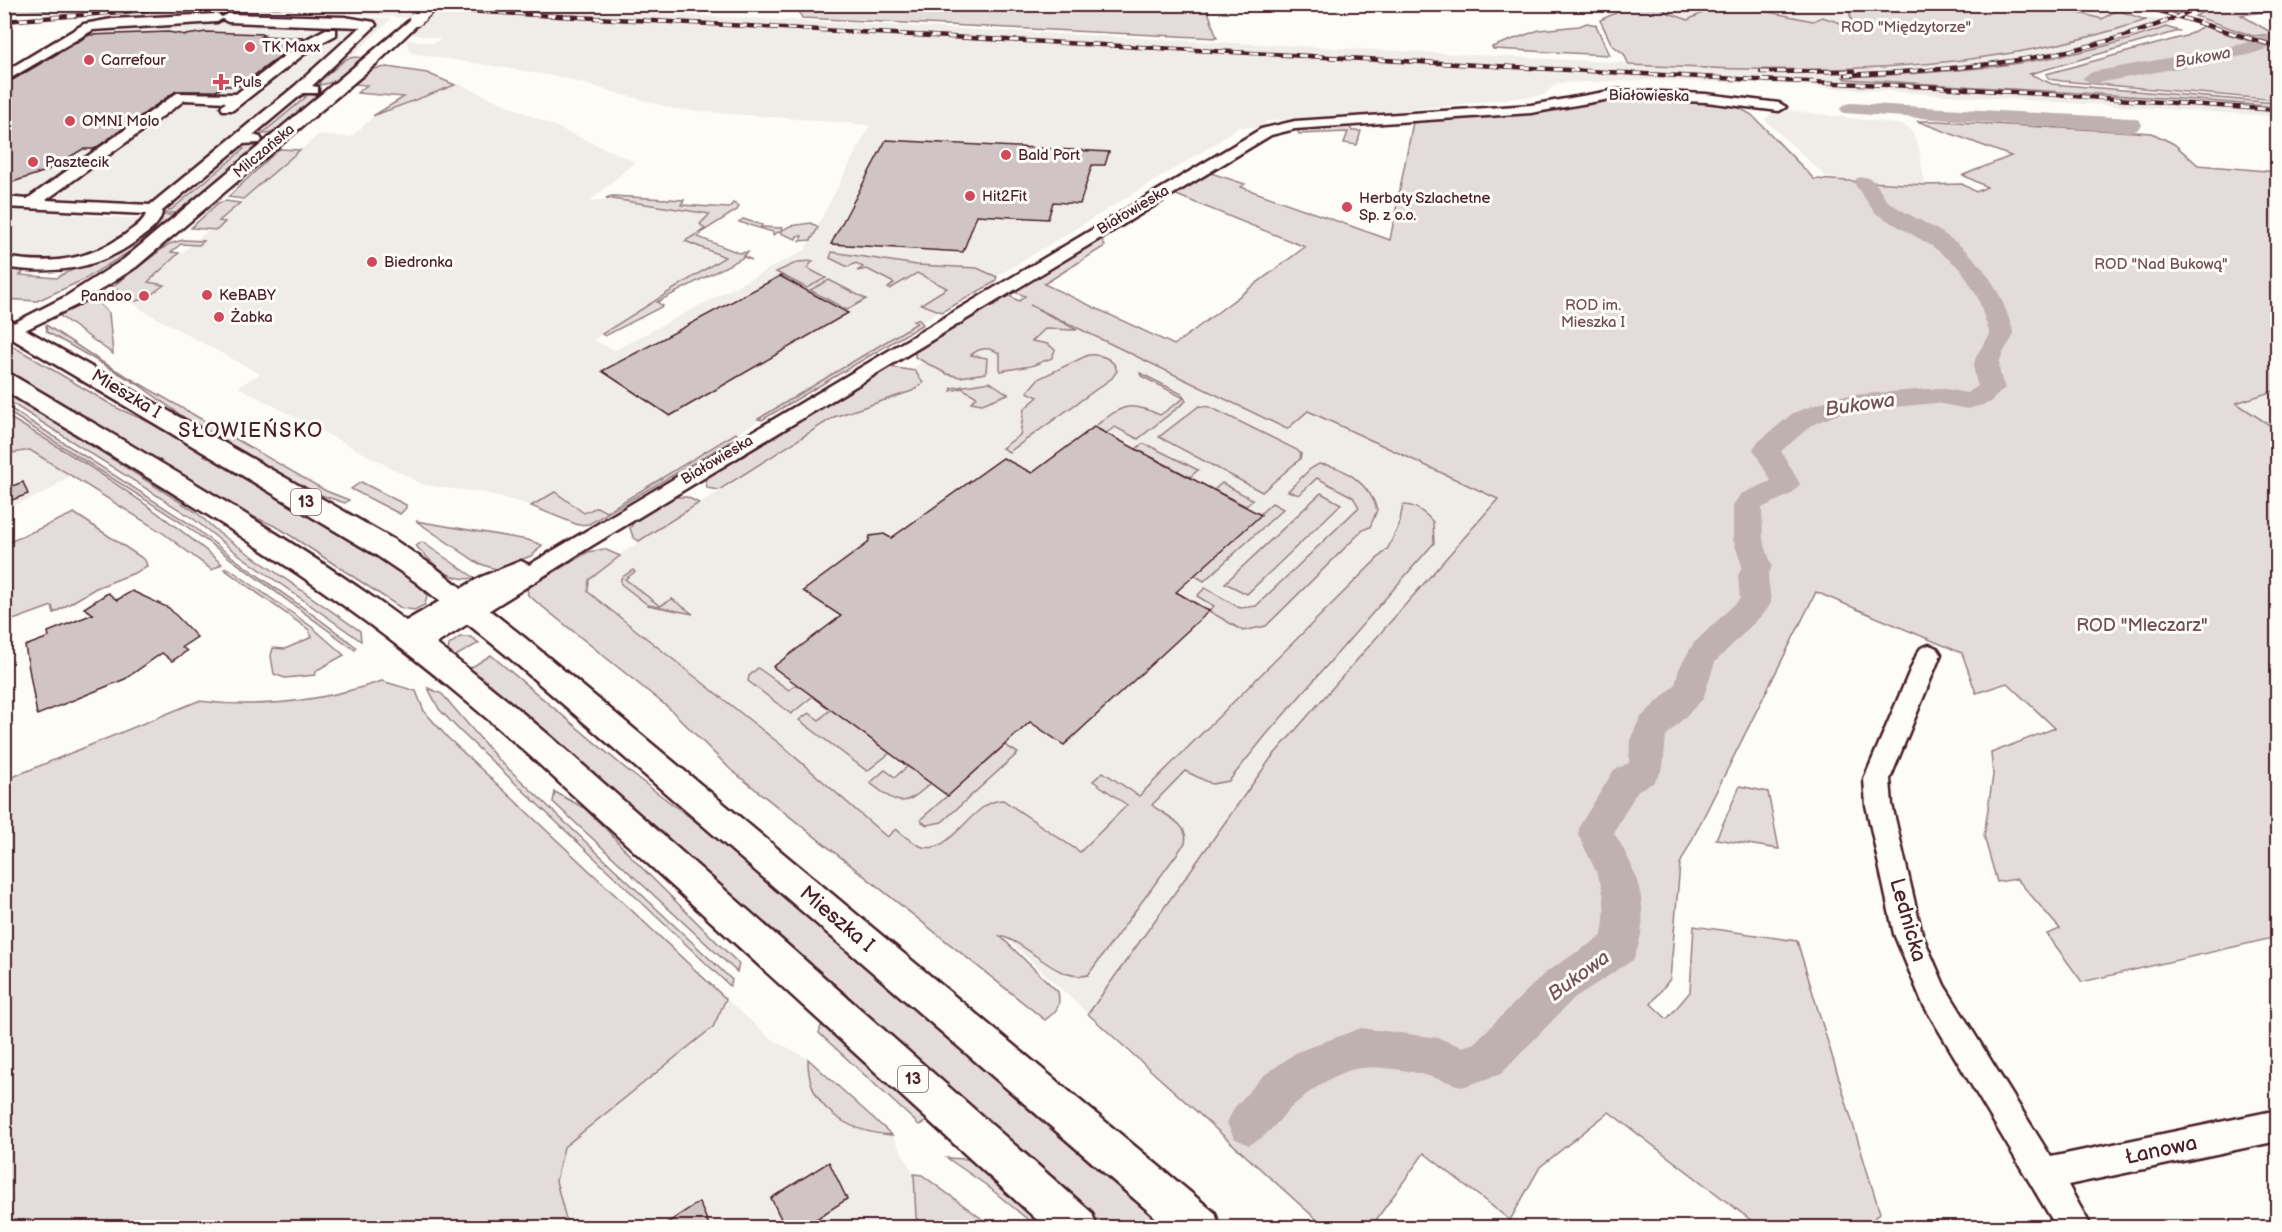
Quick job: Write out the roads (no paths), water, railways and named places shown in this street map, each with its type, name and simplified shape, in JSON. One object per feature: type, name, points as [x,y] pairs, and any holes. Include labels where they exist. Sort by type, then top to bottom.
[{"type":"main road","name":"Mieszka I","points":[[7,328],[386,548],[466,606],[1200,1227]]},
{"type":"main road","name":"13","points":[[4,380],[300,562],[410,640],[539,746],[1077,1227]]},
{"type":"street","name":"Milczańska","points":[[7,328],[50,314],[136,258],[335,91],[431,4]]},
{"type":"street","points":[[4,78],[89,27],[112,22],[217,18],[203,27],[89,27]]},
{"type":"street","points":[[4,202],[154,210],[300,89],[370,25],[345,21],[228,18]]},
{"type":"street","points":[[293,20],[278,30],[361,34]]},
{"type":"street","points":[[223,111],[308,44],[331,33]]},
{"type":"street","points":[[300,89],[335,91]]},
{"type":"street","name":"Białowieska","points":[[466,606],[559,556],[1228,152],[1266,132],[1295,125],[1539,108],[1616,94],[1706,98],[1779,107]]},
{"type":"street","points":[[31,203],[182,96],[240,98]]},
{"type":"street","points":[[240,139],[275,141]]},
{"type":"street","points":[[4,262],[55,267],[94,260],[119,248],[148,224],[154,218],[154,210]]},
{"type":"street","points":[[410,640],[466,606]]},
{"type":"street","name":"Lednicka","points":[[1929,654],[1880,768],[1876,792],[1908,934],[1921,970],[2076,1227]]},
{"type":"street","name":"Łanowa","points":[[2045,1174],[2277,1125]]},
{"type":"waterway","name":"Bukowa","points":[[2092,78],[2248,49],[2263,41],[2278,39]]},
{"type":"waterway","name":"Bukowa","points":[[1850,109],[2130,126],[2132,124]]},
{"type":"waterway","name":"Bukowa","points":[[1865,183],[1877,203],[1883,208],[1961,256],[1975,272],[1993,307],[2002,335],[1986,360],[1985,370],[1992,388],[1974,400],[1968,401],[1940,396]]},
{"type":"waterway","name":"Bukowa","points":[[1249,1123],[1278,1091],[1312,1066],[1361,1048],[1439,1058],[1462,1067],[1486,1060],[1560,985],[1619,947],[1624,917],[1623,897],[1615,867],[1596,834],[1598,825],[1626,780],[1641,773],[1646,767],[1647,740],[1652,728],[1691,690],[1695,669],[1704,653],[1755,603],[1753,576],[1757,566],[1748,539],[1747,505],[1756,498],[1786,484],[1767,449],[1785,431],[1821,410],[1860,401],[1928,397]]},
{"type":"railway","points":[[2137,4],[2177,16]]},
{"type":"railway","points":[[2177,16],[2205,4]]},
{"type":"railway","points":[[4,21],[199,6],[371,6],[1757,80],[1939,87],[2278,110]]},
{"type":"railway","points":[[1846,75],[1984,65],[2030,58],[2119,38],[2177,16]]},
{"type":"railway","points":[[2177,16],[2278,47]]},
{"type":"railway","points":[[1761,72],[1854,71]]},
{"type":"place","name":"TK Maxx","points":[[250,47]]},
{"type":"place","name":"Carrefour","points":[[89,60]]},
{"type":"place","name":"Puls","points":[[221,82]]},
{"type":"place","name":"OMNI Molo","points":[[70,121]]},
{"type":"place","name":"Bald Port","points":[[1006,155]]},
{"type":"place","name":"Pasztecik","points":[[33,162]]},
{"type":"place","name":"Hit2Fit","points":[[970,196]]},
{"type":"place","name":"Herbaty Szlachetne Sp. z o.o.","points":[[1347,207]]},
{"type":"place","name":"Biedronka","points":[[372,262]]},
{"type":"place","name":"KeBABY","points":[[207,295]]},
{"type":"place","name":"Pandoo","points":[[144,296]]},
{"type":"place","name":"Żabka","points":[[219,317]]},
{"type":"district","name":"SŁOWIEŃSKO","points":[[251,431]]},
{"type":"park label","name":"ROD \"Międzytorze\"","points":[[1906,27]]},
{"type":"park label","name":"ROD \"Nad Bukową\"","points":[[2161,264]]},
{"type":"park label","name":"ROD im. Mieszka I","points":[[1593,314]]},
{"type":"park label","name":"ROD \"Mleczarz\"","points":[[2142,625]]}]
